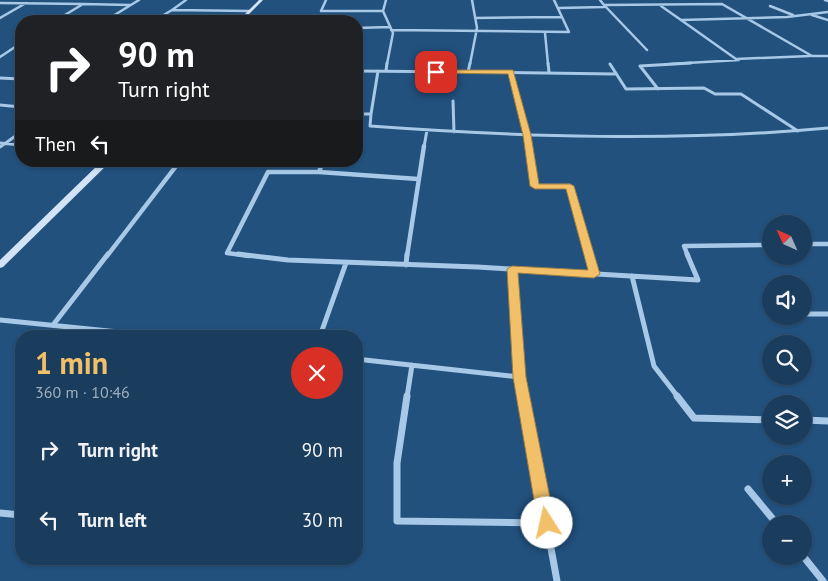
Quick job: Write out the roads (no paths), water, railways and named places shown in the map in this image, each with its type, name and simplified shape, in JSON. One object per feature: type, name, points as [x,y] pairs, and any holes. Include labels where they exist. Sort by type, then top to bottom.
[{"type":"street","points":[[0,18],[32,0]]},
{"type":"street","points":[[55,4],[62,0]]},
{"type":"street","points":[[90,4],[98,0]]},
{"type":"street","points":[[114,15],[139,0]]},
{"type":"street","points":[[164,15],[186,0]]},
{"type":"street","points":[[246,15],[261,0]]},
{"type":"street","points":[[326,0],[321,11],[383,11]]},
{"type":"street","points":[[386,0],[383,11],[393,33],[386,71]]},
{"type":"street","points":[[468,72],[477,30],[472,0]]},
{"type":"street","points":[[363,28],[477,30],[545,34],[569,32],[570,29],[562,18],[554,0]]},
{"type":"street","points":[[600,0],[647,50]]},
{"type":"street","points":[[717,0],[744,19],[812,56]]},
{"type":"street","points":[[0,3],[132,4]]},
{"type":"street","points":[[65,15],[83,4]]},
{"type":"street","points":[[559,8],[722,4]]},
{"type":"street","points":[[660,6],[736,59],[744,60]]},
{"type":"street","points":[[770,6],[796,16]]},
{"type":"street","points":[[172,10],[250,11]]},
{"type":"street","points":[[681,20],[744,19],[828,12]]},
{"type":"street","points":[[809,14],[828,20]]},
{"type":"street","points":[[475,18],[562,18]]},
{"type":"street","points":[[545,34],[549,72]]},
{"type":"street","points":[[0,57],[15,47]]},
{"type":"street","points":[[658,88],[640,66],[828,56]]},
{"type":"street","points":[[610,64],[626,89],[704,88],[715,94],[741,94],[798,132]]},
{"type":"street","points":[[363,71],[615,74]]},
{"type":"street","points":[[378,71],[370,126],[527,135],[722,136],[798,132],[828,128]]},
{"type":"street","points":[[510,72],[527,135],[535,186],[570,186],[594,274]]},
{"type":"street","points":[[0,78],[15,79]]},
{"type":"street","points":[[453,102],[454,132]]},
{"type":"street","points":[[0,105],[15,106]]},
{"type":"street","points":[[363,114],[371,114]]},
{"type":"street","points":[[406,265],[427,130]]},
{"type":"street","points":[[0,147],[15,136]]},
{"type":"street","points":[[0,143],[15,144]]},
{"type":"street","points":[[0,265],[101,167]]},
{"type":"street","points":[[53,325],[175,167]]},
{"type":"street","points":[[319,172],[321,167]]},
{"type":"street","points":[[418,179],[319,172],[268,172],[227,253],[288,260],[512,269],[698,280],[684,246],[762,245]]},
{"type":"street","points":[[812,244],[828,244]]},
{"type":"street","points":[[322,330],[346,263]]},
{"type":"street","points":[[512,269],[520,377],[557,581]]},
{"type":"street","points":[[632,276],[654,366],[694,418],[762,420]]},
{"type":"street","points":[[812,314],[828,314]]},
{"type":"street","points":[[0,320],[99,330]]},
{"type":"street","points":[[363,359],[520,377]]},
{"type":"street","points":[[412,365],[395,491],[397,521],[547,523]]},
{"type":"street","points":[[812,420],[828,421]]},
{"type":"street","points":[[748,489],[770,515]]},
{"type":"street","points":[[0,513],[15,514]]},
{"type":"street","points":[[810,565],[823,581]]}]
